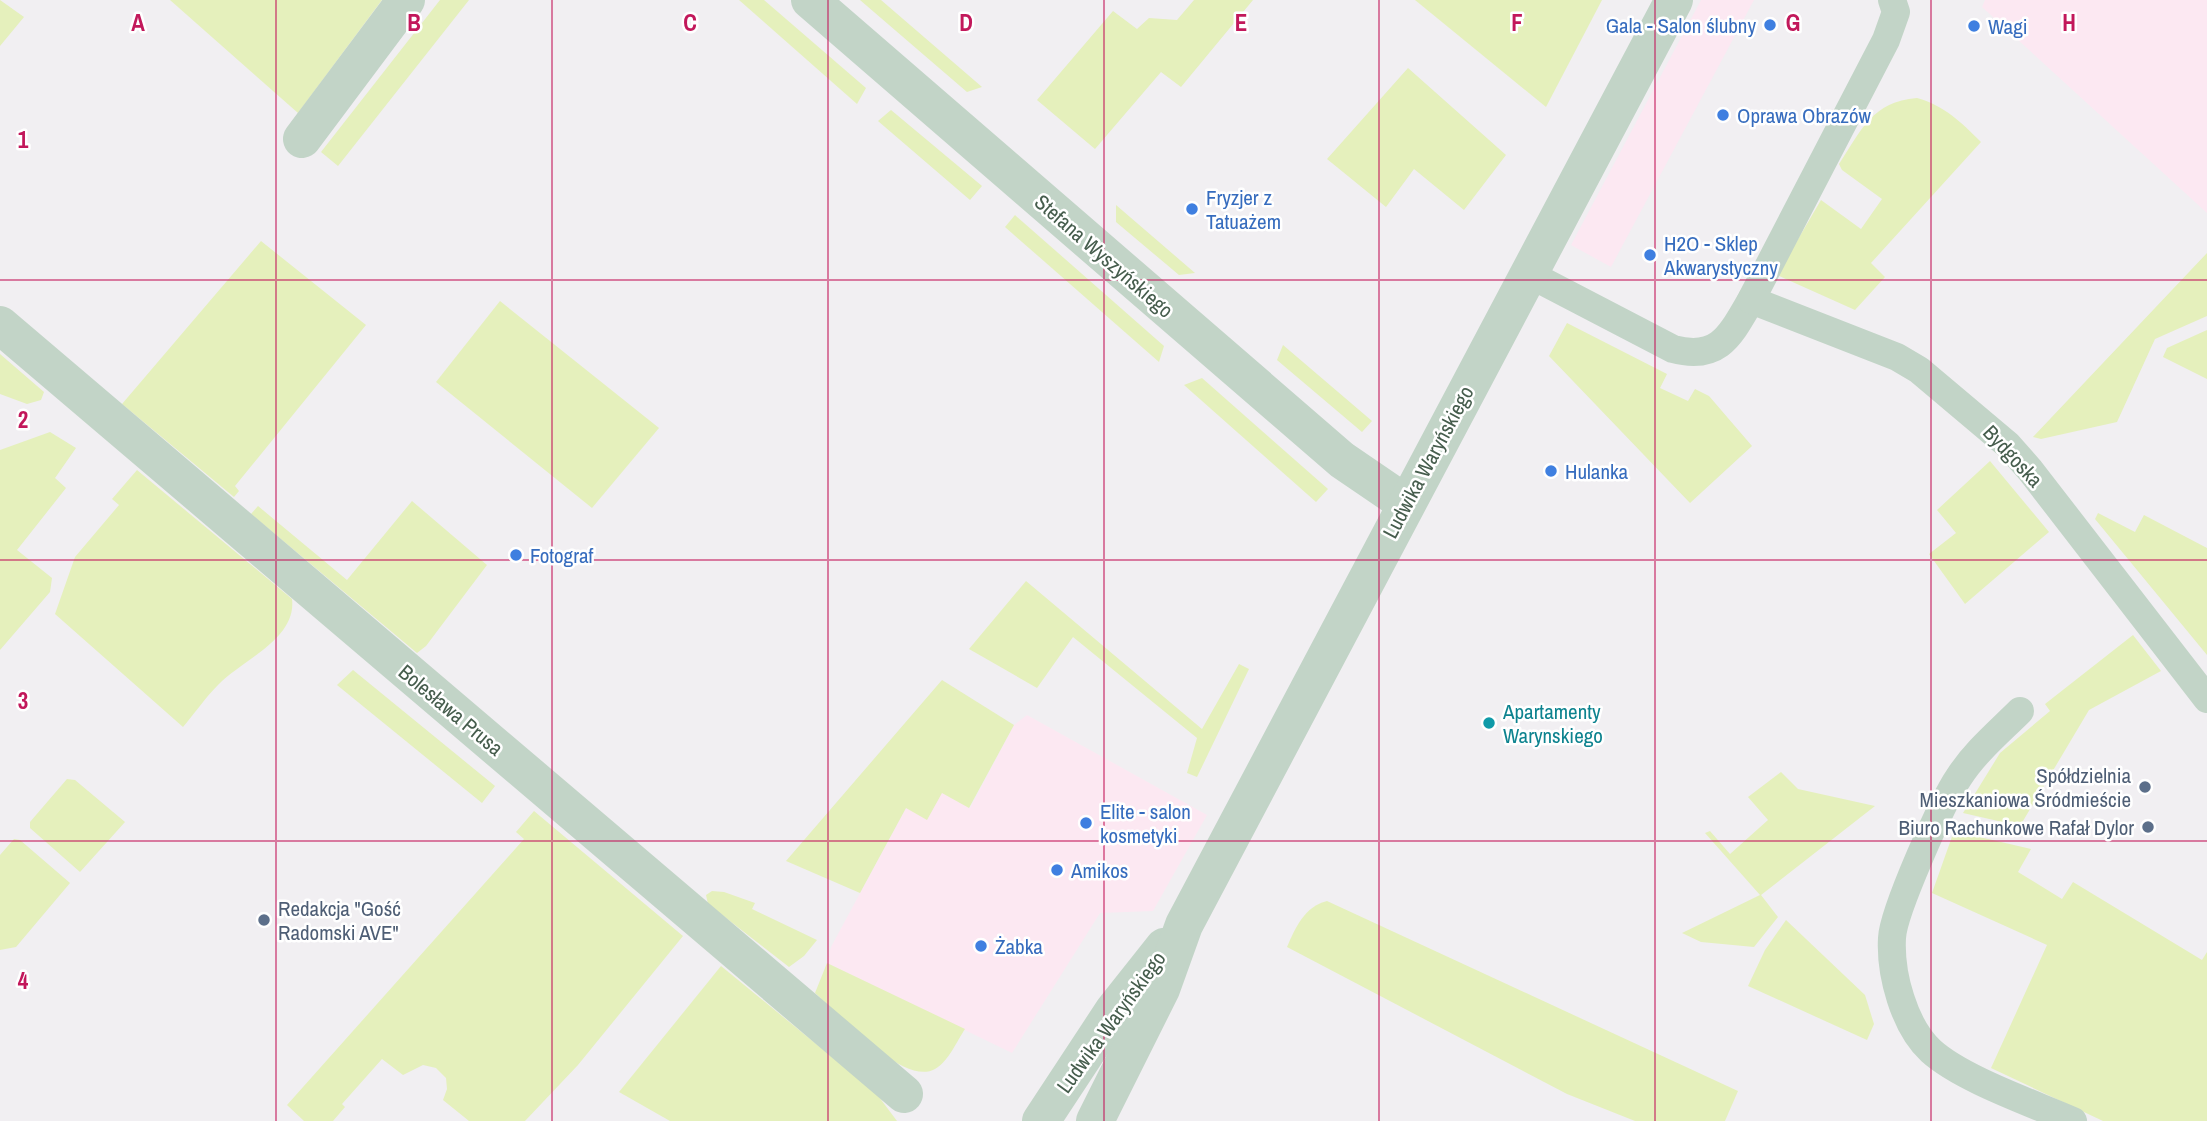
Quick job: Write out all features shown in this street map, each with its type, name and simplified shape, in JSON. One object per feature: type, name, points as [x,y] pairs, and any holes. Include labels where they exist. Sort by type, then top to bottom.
[{"type":"street","points":[[302,139],[406,0]]},
{"type":"street","name":"Stefana Wyszyńskiego","points":[[810,0],[1342,460],[1405,503]]},
{"type":"street","name":"Ludwika Waryńskiego","points":[[1095,1121],[1161,989],[1184,925],[1405,503],[1674,0]]},
{"type":"street","name":"Bolesława Prusa","points":[[0,325],[904,1094]]},
{"type":"street","name":"Ludwika Waryńskiego","points":[[1041,1121],[1114,1010],[1184,925]]},
{"type":"lane","points":[[1529,274],[1673,349],[1692,354],[1709,352],[1721,344],[1751,300],[1886,40],[1896,12],[1892,0]]},
{"type":"lane","name":"Bydgoska","points":[[1751,300],[1909,364],[2008,445],[2031,470],[2207,699]]},
{"type":"lane","points":[[2020,711],[1973,757],[1947,798],[1898,914],[1892,935],[1892,953],[1903,1005],[1914,1029],[1928,1049],[1949,1065],[2073,1121]]},
{"type":"shaded area","points":[[1701,0],[1754,0],[1611,267],[1571,245]]},
{"type":"shaded area","points":[[1985,0],[2207,0],[2207,213],[1982,7]]},
{"type":"shaded area","points":[[1027,715],[1207,815],[1153,911],[1100,913],[1012,1053],[827,963],[831,947],[906,808],[942,793],[970,808],[1014,725]]},
{"type":"green space","points":[[0,0],[24,17],[0,46]]},
{"type":"green space","points":[[170,0],[382,0],[298,113]]},
{"type":"green space","points":[[440,0],[469,0],[338,166],[321,152]]},
{"type":"green space","points":[[739,0],[764,0],[866,88],[857,104]]},
{"type":"green space","points":[[860,0],[881,0],[982,87],[967,92]]},
{"type":"green space","points":[[1194,0],[1253,0],[1181,87],[1161,72],[1095,149],[1037,100],[1113,11],[1137,29],[1149,18],[1177,20]]},
{"type":"green space","points":[[1415,0],[1602,0],[1546,107]]},
{"type":"green space","points":[[1408,68],[1506,155],[1464,210],[1414,169],[1386,207],[1327,159]]},
{"type":"green space","points":[[1917,98],[1944,110],[1981,142],[1871,263],[1885,277],[1855,310],[1777,275],[1821,200],[1861,229],[1882,199],[1842,170],[1839,164],[1862,129],[1879,111],[1889,105]]},
{"type":"green space","points":[[891,110],[982,186],[970,200],[878,121]]},
{"type":"green space","points":[[1116,205],[1195,273],[1179,275],[1116,222]]},
{"type":"green space","points":[[1015,215],[1164,346],[1159,362],[1005,227]]},
{"type":"green space","points":[[261,241],[366,325],[235,486],[239,491],[234,497],[122,404]]},
{"type":"green space","points":[[2207,253],[2207,316],[2155,339],[2117,422],[2041,439],[2033,437]]},
{"type":"green space","points":[[500,301],[659,428],[592,508],[436,382]]},
{"type":"green space","points":[[1567,323],[1667,374],[1660,388],[1688,401],[1695,389],[1709,396],[1752,446],[1690,503],[1549,356]]},
{"type":"green space","points":[[2207,330],[2207,379],[2163,357],[2167,348]]},
{"type":"green space","points":[[1283,345],[1372,421],[1362,432],[1277,360]]},
{"type":"green space","points":[[0,354],[44,392],[41,400],[27,404],[0,394]]},
{"type":"green space","points":[[1202,378],[1328,489],[1316,502],[1184,385]]},
{"type":"green space","points":[[50,432],[76,448],[55,478],[66,488],[17,550],[52,578],[50,592],[0,650],[0,450]]},
{"type":"green space","points":[[1990,461],[2049,532],[1965,604],[1929,554],[1956,533],[1937,510]]},
{"type":"green space","points":[[137,470],[292,599],[286,626],[277,637],[218,685],[183,727],[55,614],[75,557],[119,505],[112,499]]},
{"type":"green space","points":[[412,501],[487,565],[426,646],[417,653],[251,514],[258,506],[347,580]]},
{"type":"green space","points":[[2098,513],[2135,532],[2144,515],[2207,548],[2207,655],[2095,519]]},
{"type":"green space","points":[[1026,581],[1202,729],[1239,664],[1249,669],[1197,777],[1187,773],[1197,738],[1073,637],[1037,688],[969,649]]},
{"type":"green space","points":[[2133,635],[2161,671],[2089,710],[2020,826],[1963,813],[2000,753],[2050,711],[2045,704]]},
{"type":"green space","points":[[353,670],[495,786],[482,803],[337,685]]},
{"type":"green space","points":[[942,680],[1014,725],[969,808],[942,793],[927,820],[906,808],[860,893],[786,861]]},
{"type":"green space","points":[[1781,772],[1798,789],[1875,806],[1761,895],[1778,917],[1754,947],[1701,942],[1682,933],[1760,895],[1705,833],[1710,831],[1730,854],[1768,820],[1748,797]]},
{"type":"green space","points":[[67,779],[75,780],[125,822],[80,872],[30,828],[30,822]]},
{"type":"green space","points":[[534,811],[683,936],[578,1065],[525,1121],[469,1121],[443,1100],[447,1089],[446,1078],[436,1068],[423,1065],[403,1075],[382,1059],[342,1104],[345,1107],[333,1121],[304,1121],[287,1105],[524,839],[516,832]]},
{"type":"green space","points":[[1954,831],[2031,849],[2018,872],[2062,899],[2073,882],[2202,960],[2207,952],[2207,1121],[2103,1121],[1991,1068],[2047,945],[1932,893]]},
{"type":"green space","points":[[14,839],[20,840],[70,883],[16,947],[0,950],[0,855]]},
{"type":"green space","points":[[712,891],[724,892],[755,903],[752,909],[817,940],[804,956],[789,967],[708,904],[706,895]]},
{"type":"green space","points":[[1327,901],[1738,1091],[1725,1121],[1635,1121],[1567,1094],[1287,947],[1297,925],[1307,913]]},
{"type":"green space","points":[[1786,920],[1865,995],[1874,1024],[1867,1040],[1748,986],[1765,950]]},
{"type":"green space","points":[[827,963],[965,1029],[940,1066],[922,1072],[906,1068],[872,1046],[815,993]]},
{"type":"green space","points":[[721,966],[876,1093],[897,1121],[670,1121],[619,1092]]},
{"type":"place","name":"Gala - Salon ślubny","points":[[1770,25]]},
{"type":"place","name":"Wagi","points":[[1974,26]]},
{"type":"place","name":"Oprawa Obrazów","points":[[1723,115]]},
{"type":"place","name":"Fryzjer z Tatuażem","points":[[1192,209]]},
{"type":"place","name":"H2O - Sklep Akwarystyczny","points":[[1650,255]]},
{"type":"place","name":"Hulanka","points":[[1551,471]]},
{"type":"place","name":"Fotograf","points":[[516,555]]},
{"type":"place","name":"Apartamenty Warynskiego","points":[[1489,723]]},
{"type":"place","name":"Spółdzielnia Mieszkaniowa Śródmieście","points":[[2145,787]]},
{"type":"place","name":"Elite - salon kosmetyki","points":[[1086,823]]},
{"type":"place","name":"Biuro Rachunkowe Rafał Dylor","points":[[2148,827]]},
{"type":"place","name":"Amikos","points":[[1057,870]]},
{"type":"place","name":"Redakcja \"Gość Radomski AVE\"","points":[[264,920]]},
{"type":"place","name":"Żabka","points":[[981,946]]}]
